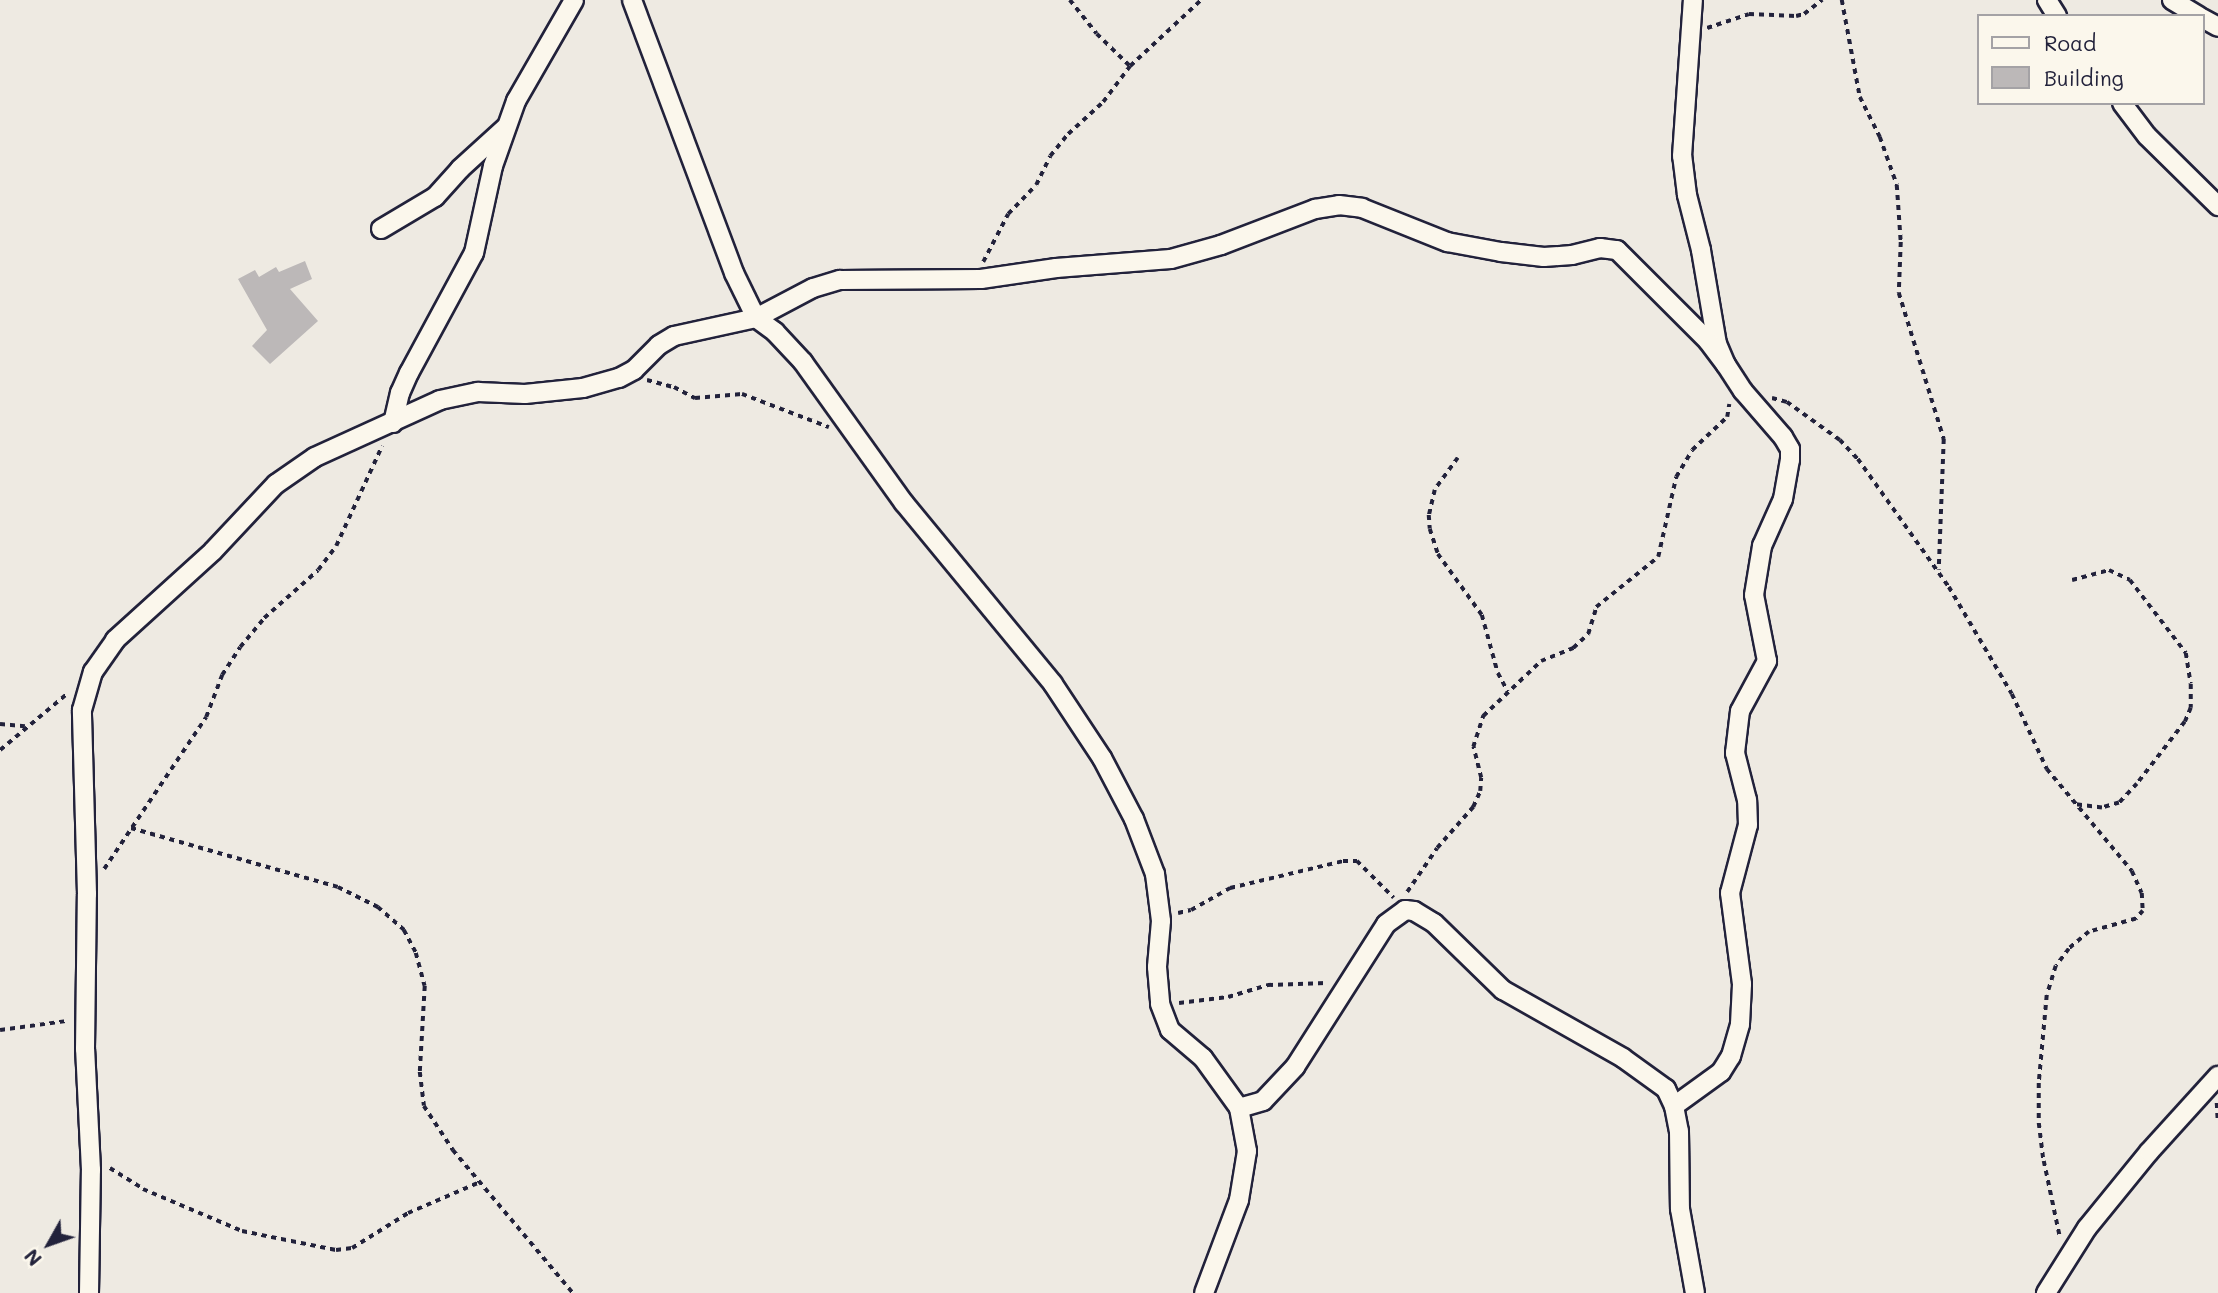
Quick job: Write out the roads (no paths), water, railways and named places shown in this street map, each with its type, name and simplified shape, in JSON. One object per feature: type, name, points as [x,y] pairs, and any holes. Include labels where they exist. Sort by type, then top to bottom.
[{"type":"street","points":[[393,423],[400,393],[409,373],[474,253],[493,166],[516,101],[574,0]]},
{"type":"street","points":[[632,0],[734,273],[757,318],[775,332],[803,362],[904,503],[1053,684],[1102,758],[1134,819],[1154,874],[1161,921],[1157,967],[1160,1004],[1170,1030],[1203,1058],[1239,1108],[1247,1151],[1239,1200],[1204,1293]]},
{"type":"street","points":[[1693,0],[1683,119],[1684,169],[1717,344],[1734,378]]},
{"type":"street","points":[[2172,0],[2196,14]]},
{"type":"street","points":[[2124,105],[2147,136],[2218,206]]},
{"type":"street","points":[[381,229],[435,197],[460,169],[508,126]]},
{"type":"street","points":[[89,1293],[90,1156],[85,1019],[88,894],[82,710],[91,678],[115,640],[213,551],[276,484],[315,457],[440,400],[466,395],[525,394],[583,388],[619,378],[634,370],[659,345],[674,336],[757,318],[813,288],[840,280],[975,279],[1171,259],[1221,245],[1315,209],[1339,205],[1362,208],[1447,242],[1501,252],[1544,257],[1572,256],[1600,248],[1617,250],[1649,279],[1708,341],[1790,449],[1783,499],[1762,546],[1754,595],[1767,661],[1740,711],[1735,753],[1748,813],[1748,825],[1730,893],[1742,984],[1740,1024],[1731,1056],[1721,1072],[1674,1106]]},
{"type":"street","points":[[1239,1108],[1262,1101],[1295,1067],[1395,911],[1414,911],[1434,923],[1503,990],[1654,1078],[1665,1089],[1674,1106],[1679,1130],[1680,1209],[1695,1293]]},
{"type":"street","points":[[2046,1293],[2087,1228],[2149,1152],[2218,1076]]}]
